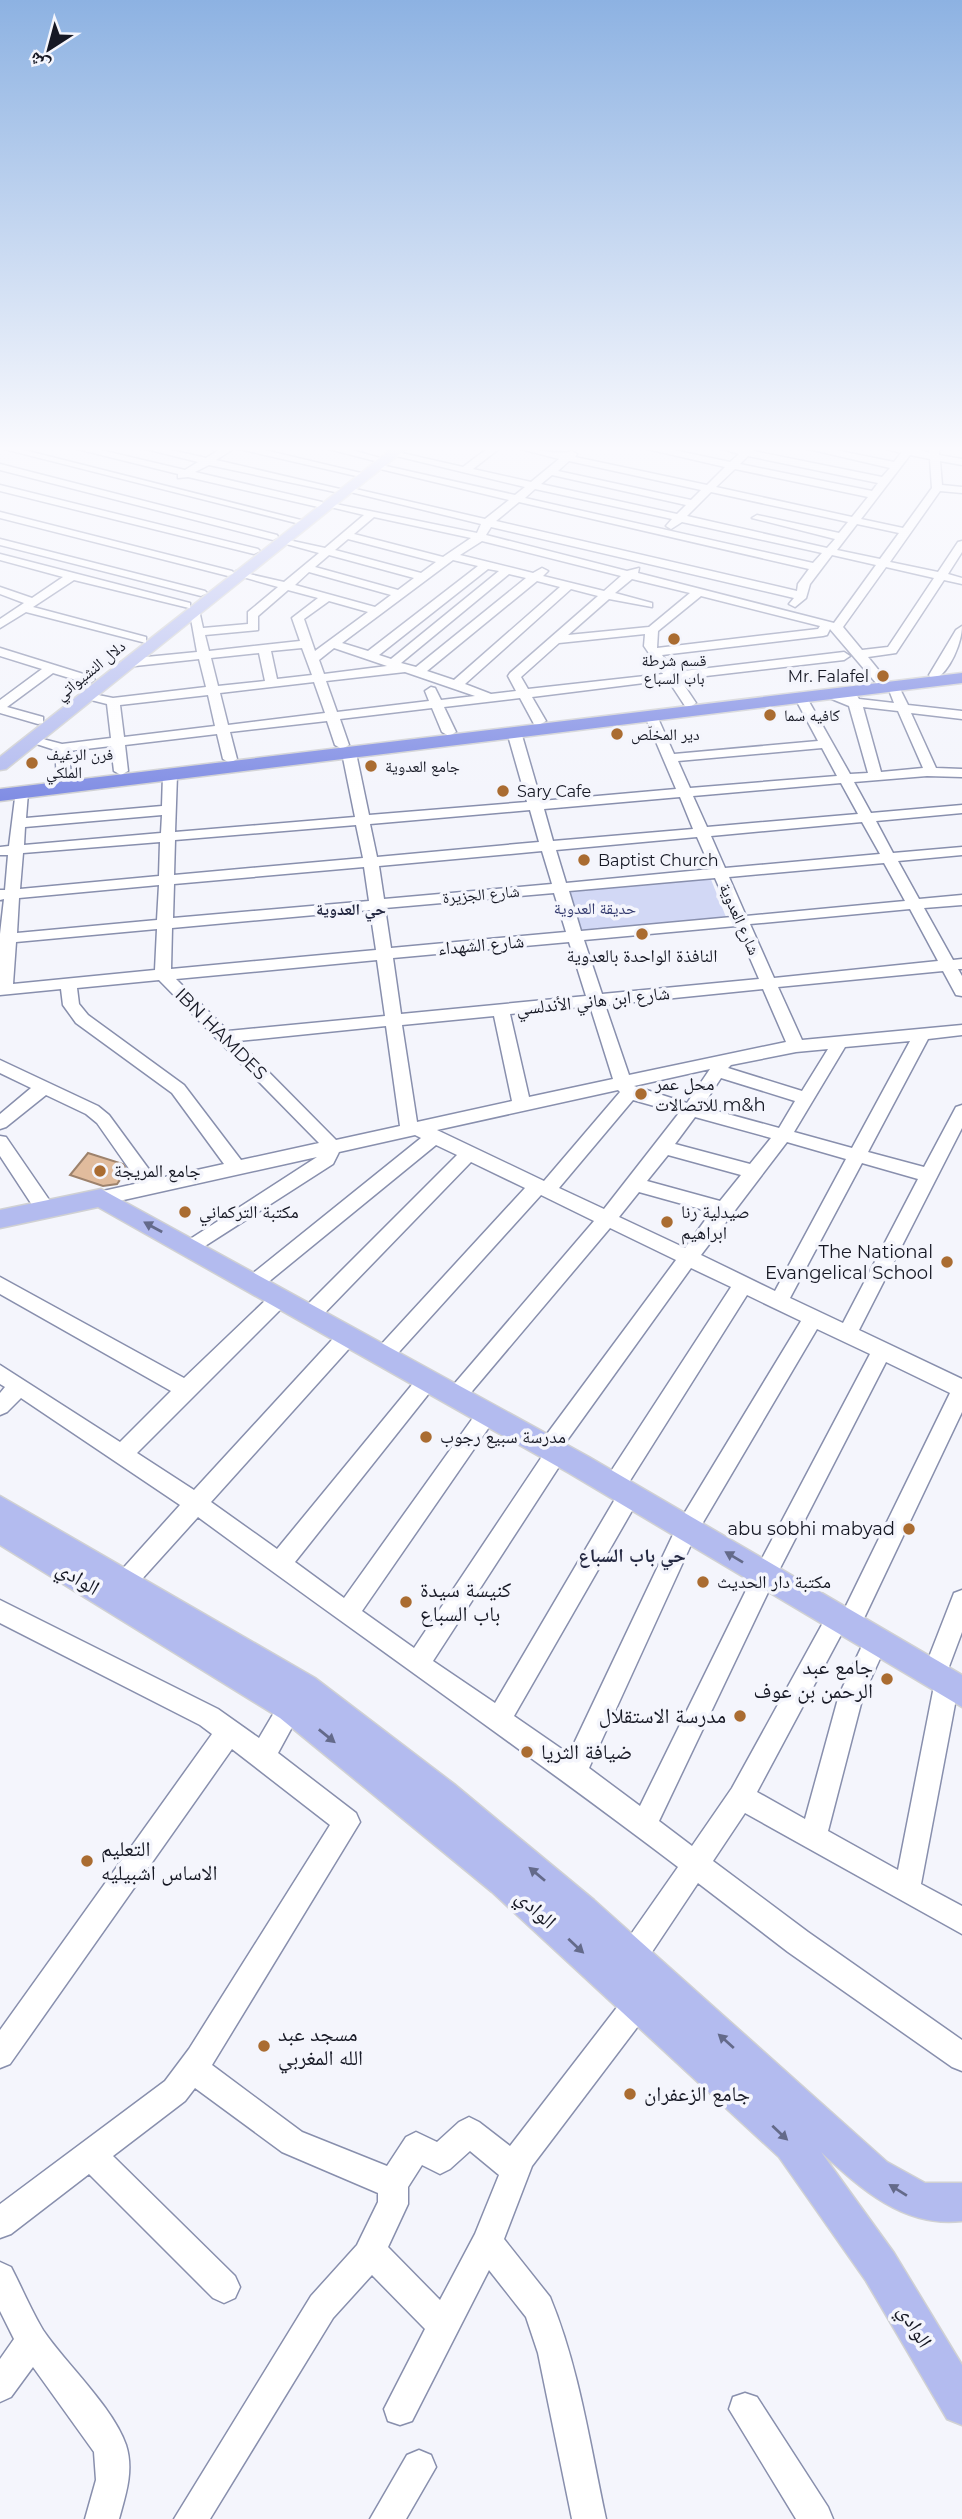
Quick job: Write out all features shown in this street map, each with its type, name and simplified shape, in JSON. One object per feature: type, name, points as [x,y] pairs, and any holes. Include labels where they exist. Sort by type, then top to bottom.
[{"type":"highway","points":[[0,786],[230,759],[514,733],[828,695],[852,698],[880,685],[962,672]]},
{"type":"highway","points":[[0,795],[170,775],[449,732],[539,721],[690,703],[962,678]]},
{"type":"main road","name":"دلال النشيواتي","points":[[0,765],[142,640],[190,608],[201,593],[234,573],[241,566]]},
{"type":"main road","name":"دلال النشيواتي","points":[[0,749],[38,720],[127,663],[243,566]]},
{"type":"main road","points":[[0,1219],[101,1198],[622,1490],[948,1683]]},
{"type":"main road","name":"الوادي","points":[[0,1508],[304,1688],[443,1795],[632,1957],[874,2175],[916,2201],[942,2205],[962,2202]]},
{"type":"main road","name":"الوادي","points":[[0,1531],[291,1707],[504,1880],[792,2144],[880,2267],[962,2404]]},
{"type":"street","points":[[32,566],[190,608],[200,632],[230,759]]},
{"type":"street","points":[[105,566],[201,593]]},
{"type":"street","points":[[204,566],[378,611]]},
{"type":"street","points":[[200,632],[254,627],[252,615],[309,566]]},
{"type":"street","points":[[381,566],[423,577]]},
{"type":"street","points":[[312,659],[438,566]]},
{"type":"street","points":[[370,656],[485,566]]},
{"type":"street","points":[[488,566],[648,605]]},
{"type":"street","points":[[0,652],[52,668],[113,702],[410,670],[550,566]]},
{"type":"street","points":[[592,566],[829,628],[851,655],[905,709],[931,772]]},
{"type":"street","points":[[539,721],[514,676],[637,566]]},
{"type":"street","points":[[722,566],[803,590]]},
{"type":"street","points":[[786,615],[816,567],[805,566]]},
{"type":"street","points":[[654,652],[829,628],[882,566]]},
{"type":"street","points":[[885,566],[962,581]]},
{"type":"street","points":[[31,740],[62,748],[892,650],[947,566]]},
{"type":"street","points":[[306,568],[400,594]]},
{"type":"street","points":[[410,670],[507,570]]},
{"type":"street","points":[[0,624],[72,576]]},
{"type":"street","points":[[456,685],[569,585]]},
{"type":"street","points":[[0,590],[28,605],[142,640]]},
{"type":"street","points":[[554,640],[652,630],[699,592]]},
{"type":"street","points":[[327,597],[298,618],[330,716],[346,749],[371,862],[395,1021],[420,1131]]},
{"type":"street","points":[[652,630],[650,646],[690,703]]},
{"type":"street","points":[[935,675],[962,630]]},
{"type":"street","points":[[127,663],[307,644]]},
{"type":"street","points":[[334,644],[490,697]]},
{"type":"street","points":[[264,648],[272,683]]},
{"type":"street","points":[[0,668],[17,657]]},
{"type":"street","points":[[0,707],[52,668]]},
{"type":"street","points":[[410,670],[436,703],[449,732]]},
{"type":"street","points":[[801,698],[915,905],[955,965],[962,991]]},
{"type":"street","points":[[876,776],[852,698],[905,709],[962,715]]},
{"type":"street","points":[[113,702],[121,771]]},
{"type":"street","points":[[0,707],[38,720]]},
{"type":"street","name":"شارع العدوية","points":[[652,716],[796,1046]]},
{"type":"street","points":[[514,733],[558,887],[577,936],[595,1001],[626,1088]]},
{"type":"street","points":[[670,758],[826,744]]},
{"type":"street","points":[[62,748],[64,778]]},
{"type":"street","points":[[0,851],[876,776],[962,772]]},
{"type":"street","name":"IBN HAMDES","points":[[170,775],[163,975],[332,1146]]},
{"type":"street","points":[[2,990],[6,894],[16,849],[21,793]]},
{"type":"street","points":[[6,894],[962,809]]},
{"type":"street","points":[[18,823],[169,810]]},
{"type":"street","name":"شارع الجزيرة","points":[[4,938],[962,851]]},
{"type":"street","name":"شارع الشهداء","points":[[2,990],[962,900]]},
{"type":"street","name":"شارع ابن هاني الأندلسي","points":[[225,1037],[955,965]]},
{"type":"street","points":[[68,984],[71,1005],[82,1019],[178,1089],[236,1167]]},
{"type":"street","points":[[500,1010],[523,1105]]},
{"type":"street","points":[[101,1198],[332,1146],[420,1131],[523,1105],[626,1088],[796,1046],[962,1030]]},
{"type":"street","points":[[779,1301],[922,1034]]},
{"type":"street","points":[[417,1664],[553,1451],[724,1209],[783,1135],[840,1042]]},
{"type":"street","points":[[0,1066],[92,1110],[103,1119],[151,1186]]},
{"type":"street","points":[[721,1066],[806,1098]]},
{"type":"street","points":[[456,1396],[606,1219],[692,1111],[721,1066]]},
{"type":"street","points":[[0,1123],[44,1087]]},
{"type":"street","points":[[626,1088],[692,1111],[929,1175]]},
{"type":"street","points":[[383,1356],[542,1188],[626,1088]]},
{"type":"street","points":[[847,1334],[962,1111]]},
{"type":"street","points":[[420,1131],[962,1390],[843,1621],[741,1797],[632,1957]]},
{"type":"street","points":[[254,1283],[420,1131]]},
{"type":"street","points":[[0,1142],[45,1209]]},
{"type":"street","points":[[191,1248],[327,1159],[332,1146]]},
{"type":"street","points":[[663,1147],[754,1172]]},
{"type":"street","points":[[310,1315],[469,1153]]},
{"type":"street","points":[[634,1184],[724,1209]]},
{"type":"street","points":[[499,1719],[622,1490],[744,1284]]},
{"type":"street","points":[[0,1285],[186,1389]]},
{"type":"street","points":[[123,1453],[280,1298]]},
{"type":"street","points":[[574,1772],[687,1529],[813,1318]]},
{"type":"street","points":[[125,1582],[198,1505],[348,1336]]},
{"type":"street","points":[[644,1825],[765,1575],[882,1351]]},
{"type":"street","points":[[0,1406],[10,1379],[123,1453],[417,1664],[574,1772],[797,1942],[962,2057]]},
{"type":"street","points":[[279,1564],[428,1381]]},
{"type":"street","points":[[347,1613],[488,1414]]},
{"type":"street","points":[[907,1890],[962,1601]]},
{"type":"street","points":[[0,1611],[209,1717],[347,1822],[175,2091],[0,2223]]},
{"type":"street","points":[[813,1838],[851,1695],[877,1641]]},
{"type":"street","points":[[262,1756],[291,1707]]},
{"type":"street","points":[[0,2054],[229,1732]]},
{"type":"street","points":[[741,1797],[962,1921]]},
{"type":"street","points":[[400,2409],[487,2243],[521,2156],[638,2003]]},
{"type":"street","points":[[192,2068],[292,2142],[393,2184]]},
{"type":"street","points":[[191,2519],[322,2307],[370,2252],[393,2204],[393,2184],[416,2147],[440,2159],[469,2132],[516,2170]]},
{"type":"street","points":[[91,2155],[224,2287]]},
{"type":"street","points":[[487,2243],[538,2308],[554,2353],[589,2519]]},
{"type":"street","points":[[370,2252],[444,2326]]},
{"type":"street","points":[[0,2278],[32,2341],[82,2405],[110,2447],[113,2480],[102,2519]]},
{"type":"street","points":[[0,2386],[32,2341]]},
{"type":"street","points":[[745,2409],[816,2519]]},
{"type":"street","points":[[387,2519],[419,2467]]},
{"type":"green space","name":"حديقة العدوية","points":[[710,877],[726,917],[579,931],[563,889]]},
{"type":"building","name":"جامع المريجة","points":[[88,1153],[123,1164],[127,1170],[117,1184],[103,1186],[70,1175]]},
{"type":"place","name":"قسم شرطة باب السباع","points":[[674,639]]},
{"type":"place","name":"Mr. Falafel","points":[[883,676]]},
{"type":"place","name":"كافيه سما","points":[[770,715]]},
{"type":"place","name":"دير المخلّص","points":[[617,734]]},
{"type":"place","name":"فرن الرغيف الملكي","points":[[32,763]]},
{"type":"place","name":"جامع العدوية","points":[[371,766]]},
{"type":"place","name":"Sary Cafe","points":[[503,791]]},
{"type":"place","name":"Baptist Church","points":[[584,860]]},
{"type":"place","name":"النافذة الواحدة بالعدوية","points":[[642,934]]},
{"type":"place","name":"محل عمر للاتصالات m&h","points":[[641,1094]]},
{"type":"place","name":"جامع المريجة","points":[[100,1171]]},
{"type":"place","name":"مكتبة التركماني","points":[[185,1212]]},
{"type":"place","name":"صيدلية رنا ابراهيم","points":[[667,1222]]},
{"type":"place","name":"The National Evangelical School","points":[[947,1262]]},
{"type":"place","name":"مدرسة سبيع رجوب","points":[[426,1437]]},
{"type":"place","name":"abu sobhi mabyad","points":[[909,1529]]},
{"type":"place","name":"مكتبة دار الحديث","points":[[703,1582]]},
{"type":"place","name":"كنيسة سيدة باب السباع","points":[[406,1602]]},
{"type":"place","name":"جامع عبد الرحمن بن عوف","points":[[887,1679]]},
{"type":"place","name":"مدرسة الاستقلال","points":[[740,1716]]},
{"type":"place","name":"ضيافة الثريا","points":[[527,1752]]},
{"type":"place","name":"التعلیم الاساس اشبیلیه","points":[[87,1861]]},
{"type":"place","name":"مسجد عبد الله المغربي","points":[[264,2046]]},
{"type":"place","name":"جامع الزعفران","points":[[630,2094]]},
{"type":"district","name":"حي العدوية","points":[[351,909]]},
{"type":"district","name":"حي باب السباع","points":[[632,1555]]}]
